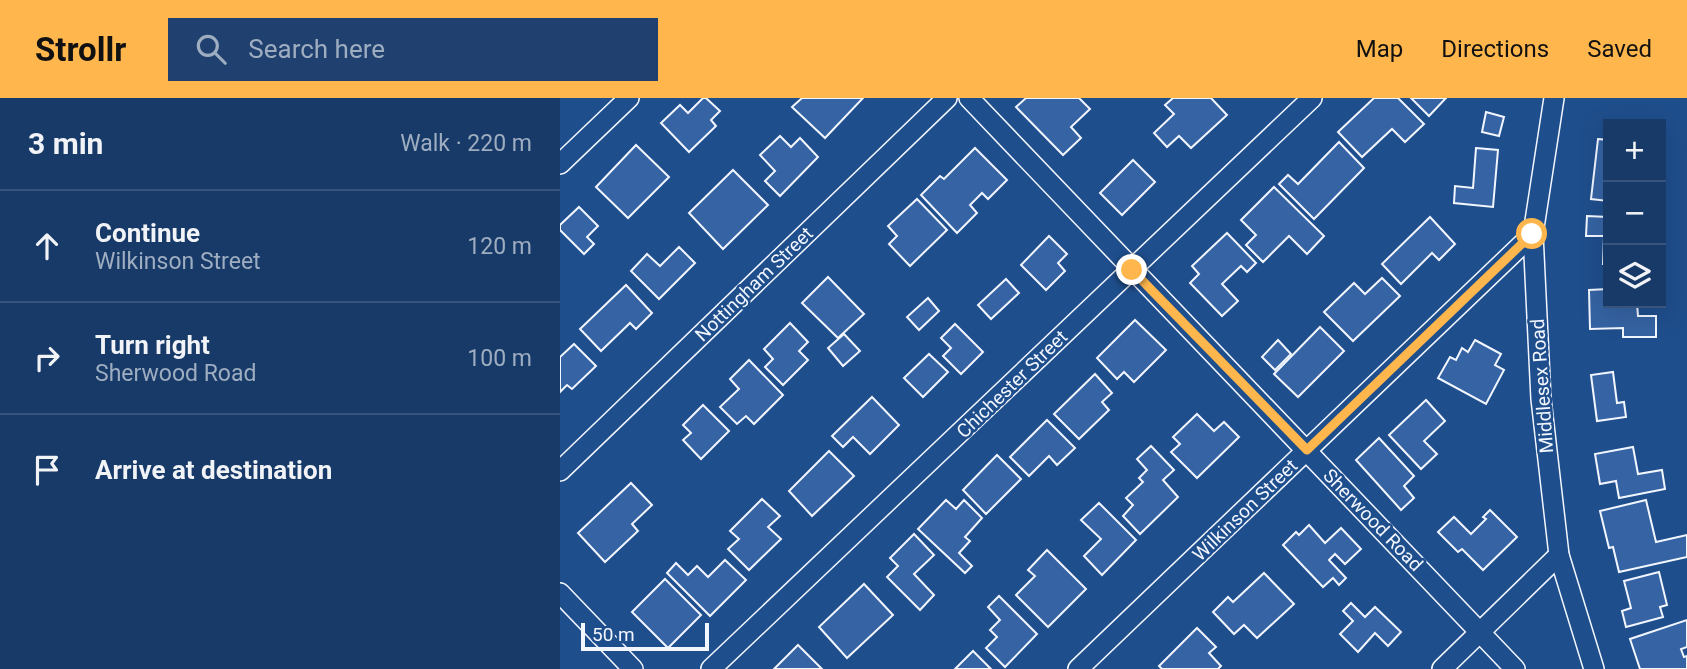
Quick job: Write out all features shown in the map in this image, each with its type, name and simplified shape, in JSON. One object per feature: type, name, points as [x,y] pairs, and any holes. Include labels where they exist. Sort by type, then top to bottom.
[{"type":"street","points":[[560,164],[629,98]]},
{"type":"street","name":"Nottingham Street","points":[[560,471],[947,98]]},
{"type":"street","name":"Sherwood Road","points":[[969,98],[1515,669]]},
{"type":"street","name":"Chichester Street","points":[[712,669],[1312,98]]},
{"type":"street","name":"Middlesex Road","points":[[1554,98],[1532,234],[1541,399],[1559,555],[1594,669]]},
{"type":"street","name":"Wilkinson Street","points":[[1078,669],[1532,234]]},
{"type":"street","points":[[1442,669],[1559,555]]},
{"type":"street","points":[[560,593],[633,669]]},
{"type":"building","points":[[703,98],[720,111],[711,120],[716,126],[689,152],[661,123],[680,105],[688,113]]},
{"type":"building","points":[[802,98],[863,98],[825,138],[792,107]]},
{"type":"building","points":[[1026,98],[1079,98],[1090,109],[1071,127],[1081,138],[1063,155],[1016,107]]},
{"type":"building","points":[[1173,98],[1211,98],[1227,115],[1191,148],[1179,136],[1167,147],[1154,133],[1174,114],[1165,105]]},
{"type":"building","points":[[1374,98],[1398,98],[1424,124],[1405,142],[1392,129],[1362,157],[1338,132]]},
{"type":"building","points":[[1411,98],[1446,98],[1429,116]]},
{"type":"building","points":[[1486,112],[1504,117],[1499,136],[1482,132]]},
{"type":"building","points":[[780,136],[791,147],[800,138],[818,157],[780,196],[765,181],[775,171],[760,155]]},
{"type":"building","points":[[1598,139],[1603,140],[1603,200],[1591,199]]},
{"type":"building","points":[[1339,142],[1364,168],[1314,219],[1279,184],[1288,175],[1298,184]]},
{"type":"building","points":[[636,145],[669,177],[628,218],[596,187]]},
{"type":"building","points":[[975,148],[1007,180],[988,199],[982,193],[970,205],[977,213],[957,233],[921,195],[940,176],[944,179]]},
{"type":"building","points":[[1476,148],[1498,150],[1493,207],[1454,203],[1455,186],[1473,188]]},
{"type":"building","points":[[1133,160],[1155,182],[1122,215],[1100,193]]},
{"type":"building","points":[[733,170],[768,205],[723,249],[689,213]]},
{"type":"building","points":[[1274,187],[1324,236],[1307,254],[1289,236],[1263,262],[1246,245],[1256,235],[1241,220]]},
{"type":"building","points":[[917,199],[947,230],[910,266],[889,244],[897,236],[888,226]]},
{"type":"building","points":[[579,207],[598,226],[587,237],[594,244],[584,254],[560,230],[560,225]]},
{"type":"building","points":[[1587,216],[1603,217],[1603,236],[1586,236]]},
{"type":"building","points":[[1430,217],[1455,244],[1439,260],[1432,253],[1401,284],[1382,264]]},
{"type":"building","points":[[1227,233],[1256,263],[1247,272],[1241,266],[1222,284],[1238,301],[1222,316],[1190,283],[1199,274],[1192,266]]},
{"type":"building","points":[[1049,236],[1067,254],[1058,263],[1065,271],[1046,290],[1021,265]]},
{"type":"building","points":[[679,247],[695,263],[659,299],[631,271],[647,254],[660,266]]},
{"type":"building","points":[[828,277],[864,314],[838,338],[802,303]]},
{"type":"building","points":[[1382,278],[1400,296],[1353,341],[1324,312],[1354,283],[1365,294]]},
{"type":"building","points":[[1006,279],[1019,293],[991,319],[978,305]]},
{"type":"building","points":[[626,285],[652,313],[636,329],[630,323],[601,351],[580,329]]},
{"type":"building","points":[[1603,289],[1603,308],[1637,308],[1638,316],[1656,316],[1656,337],[1623,337],[1623,328],[1590,329],[1589,290]]},
{"type":"building","points":[[928,298],[939,311],[919,330],[907,317]]},
{"type":"building","points":[[1135,320],[1166,350],[1134,382],[1124,372],[1117,379],[1097,358]]},
{"type":"building","points":[[790,323],[808,342],[799,351],[808,360],[783,385],[765,367],[773,359],[764,349]]},
{"type":"building","points":[[955,324],[983,352],[961,374],[943,356],[951,348],[941,338]]},
{"type":"building","points":[[1320,327],[1344,351],[1298,397],[1274,374]]},
{"type":"building","points":[[844,334],[860,351],[843,366],[828,348]]},
{"type":"building","points":[[1278,340],[1291,354],[1275,370],[1262,357]]},
{"type":"building","points":[[1475,340],[1501,354],[1495,365],[1504,370],[1486,404],[1438,378],[1450,357],[1456,360],[1462,348],[1468,352]]},
{"type":"building","points":[[574,344],[596,366],[572,389],[567,385],[560,392],[560,357]]},
{"type":"building","points":[[929,354],[948,372],[923,397],[904,378]]},
{"type":"building","points":[[749,360],[783,395],[754,424],[746,416],[737,424],[720,407],[739,389],[730,379]]},
{"type":"building","points":[[1613,372],[1617,403],[1624,402],[1626,417],[1597,421],[1591,375]]},
{"type":"building","points":[[1095,374],[1112,393],[1102,402],[1109,410],[1079,439],[1054,414]]},
{"type":"building","points":[[872,397],[899,425],[870,454],[853,437],[843,447],[832,436]]},
{"type":"building","points":[[1426,400],[1445,421],[1424,441],[1437,454],[1421,469],[1389,435]]},
{"type":"building","points":[[703,405],[729,431],[701,459],[683,440],[691,433],[683,425]]},
{"type":"building","points":[[1197,414],[1214,431],[1224,422],[1239,437],[1197,478],[1171,452],[1180,444],[1173,437]]},
{"type":"building","points":[[1047,420],[1075,448],[1057,465],[1049,456],[1029,476],[1010,457]]},
{"type":"building","points":[[1379,438],[1414,476],[1404,486],[1414,498],[1401,510],[1356,460]]},
{"type":"building","points":[[1151,446],[1174,470],[1163,480],[1178,497],[1140,534],[1123,516],[1133,505],[1126,498],[1143,482],[1139,478],[1147,470],[1137,459]]},
{"type":"building","points":[[1633,447],[1638,474],[1662,470],[1665,489],[1619,498],[1616,481],[1600,484],[1595,454]]},
{"type":"building","points":[[829,451],[854,476],[812,516],[789,491]]},
{"type":"building","points":[[997,455],[1021,479],[986,514],[963,490]]},
{"type":"building","points":[[631,483],[652,505],[632,524],[638,531],[605,562],[578,533]]},
{"type":"building","points":[[762,499],[780,516],[768,527],[781,539],[749,570],[728,549],[739,539],[730,531]]},
{"type":"building","points":[[946,500],[956,509],[964,500],[982,518],[965,537],[970,541],[959,553],[972,566],[965,573],[918,529]]},
{"type":"building","points":[[1646,500],[1656,542],[1687,535],[1687,557],[1619,572],[1613,547],[1609,548],[1600,511]]},
{"type":"building","points":[[1099,503],[1136,540],[1102,575],[1084,556],[1101,539],[1081,520]]},
{"type":"building","points":[[1490,510],[1517,537],[1483,570],[1462,549],[1458,552],[1438,532],[1454,517],[1471,534],[1486,519],[1483,517]]},
{"type":"building","points":[[1309,525],[1325,543],[1341,528],[1361,549],[1345,564],[1335,554],[1329,560],[1346,578],[1339,585],[1333,578],[1323,587],[1283,545],[1296,532],[1299,535]]},
{"type":"building","points":[[914,534],[934,555],[914,574],[934,595],[920,610],[887,577],[898,566],[890,558]]},
{"type":"building","points":[[1047,550],[1086,589],[1048,627],[1016,595],[1035,576],[1028,570]]},
{"type":"building","points":[[725,560],[746,580],[710,616],[667,573],[676,563],[688,575],[697,566],[708,577]]},
{"type":"building","points":[[1659,572],[1667,605],[1660,607],[1663,617],[1626,627],[1622,611],[1631,608],[1624,581]]},
{"type":"building","points":[[1264,573],[1294,604],[1257,638],[1244,625],[1234,634],[1213,612],[1228,597],[1233,602]]},
{"type":"building","points":[[665,579],[701,615],[668,648],[632,612]]},
{"type":"building","points":[[864,584],[893,615],[847,658],[819,627]]},
{"type":"building","points":[[999,596],[1037,634],[1005,667],[986,648],[997,637],[990,630],[1000,620],[988,607]]},
{"type":"building","points":[[1351,603],[1365,617],[1375,607],[1401,632],[1388,646],[1375,633],[1358,652],[1340,634],[1353,621],[1343,611]]},
{"type":"building","points":[[1687,620],[1687,647],[1681,649],[1684,657],[1687,656],[1687,669],[1640,669],[1630,639]]},
{"type":"building","points":[[1197,628],[1216,647],[1209,653],[1221,666],[1218,669],[1162,669],[1159,666]]},
{"type":"building","points":[[798,645],[822,669],[774,669]]},
{"type":"building","points":[[973,651],[991,669],[955,669]]},
{"type":"route","points":[[1132,270],[1307,450],[1532,234]]}]
